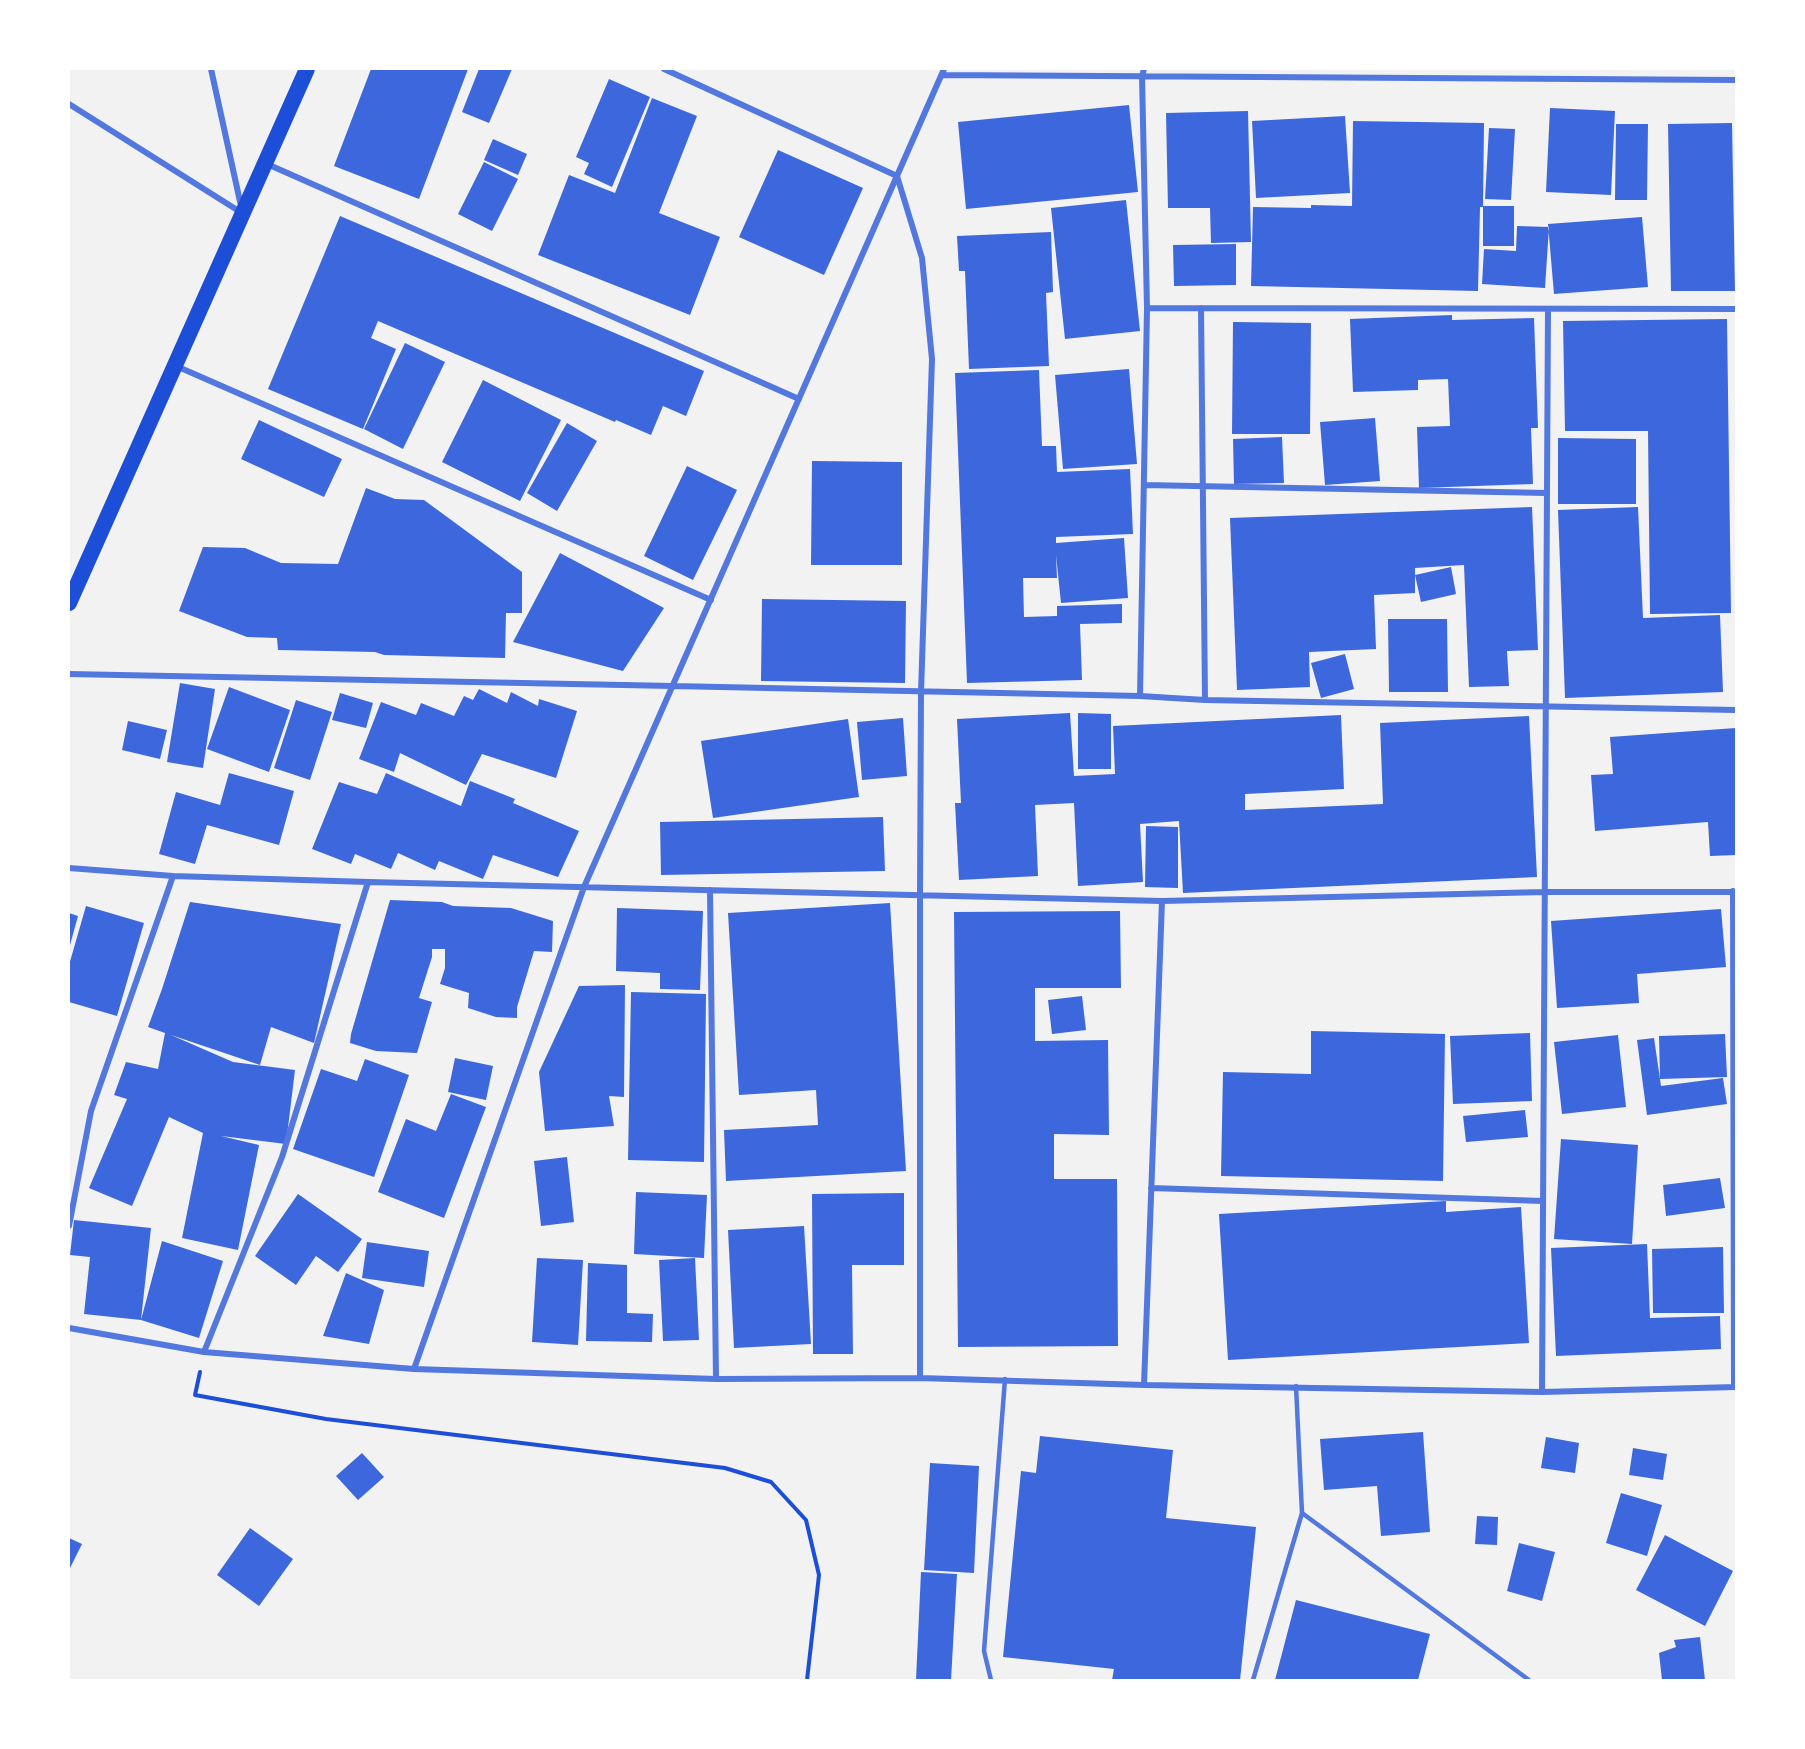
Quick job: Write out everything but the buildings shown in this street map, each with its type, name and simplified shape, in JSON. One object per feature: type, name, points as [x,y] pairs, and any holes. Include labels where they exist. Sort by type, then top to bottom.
[{"type":"highway","points":[[69,603],[307,69]]},
{"type":"street","points":[[211,69],[243,214]]},
{"type":"street","points":[[664,69],[897,176],[922,258],[932,359],[921,692],[920,1378]]},
{"type":"street","points":[[1139,69],[1142,76]]},
{"type":"street","points":[[1140,696],[1147,308],[1142,76],[1144,69]]},
{"type":"street","points":[[1347,78],[1350,69]]},
{"type":"street","points":[[414,1369],[584,887],[943,72],[1142,76],[1736,80]]},
{"type":"street","points":[[69,104],[243,214]]},
{"type":"street","points":[[265,163],[799,399]]},
{"type":"street","points":[[1147,308],[1736,309]]},
{"type":"street","points":[[1201,308],[1205,700]]},
{"type":"street","points":[[1542,1392],[1548,309]]},
{"type":"street","points":[[175,365],[711,600]]},
{"type":"street","points":[[1144,485],[1547,493]]},
{"type":"street","points":[[69,674],[1736,710]]},
{"type":"street","points":[[69,868],[173,876],[368,882],[1162,901],[1545,892],[1735,892],[1735,1387],[1542,1392],[1144,1385],[1005,1379],[716,1379],[414,1369],[204,1352],[69,1328]]},
{"type":"street","points":[[69,1226],[91,1112],[173,876]]},
{"type":"street","points":[[204,1352],[282,1157],[368,882]]},
{"type":"street","points":[[710,890],[716,1379]]},
{"type":"street","points":[[1144,1385],[1162,901]]},
{"type":"street","points":[[1151,1188],[1543,1202]]},
{"type":"lane","points":[[991,1680],[984,1651],[1005,1379]]},
{"type":"lane","points":[[1253,1680],[1302,1513],[1296,1386]]},
{"type":"lane","points":[[1302,1513],[1529,1680]]},
{"type":"path","points":[[204,1352],[195,1395],[326,1419],[724,1468],[771,1482],[806,1520],[819,1575],[807,1680]]}]
